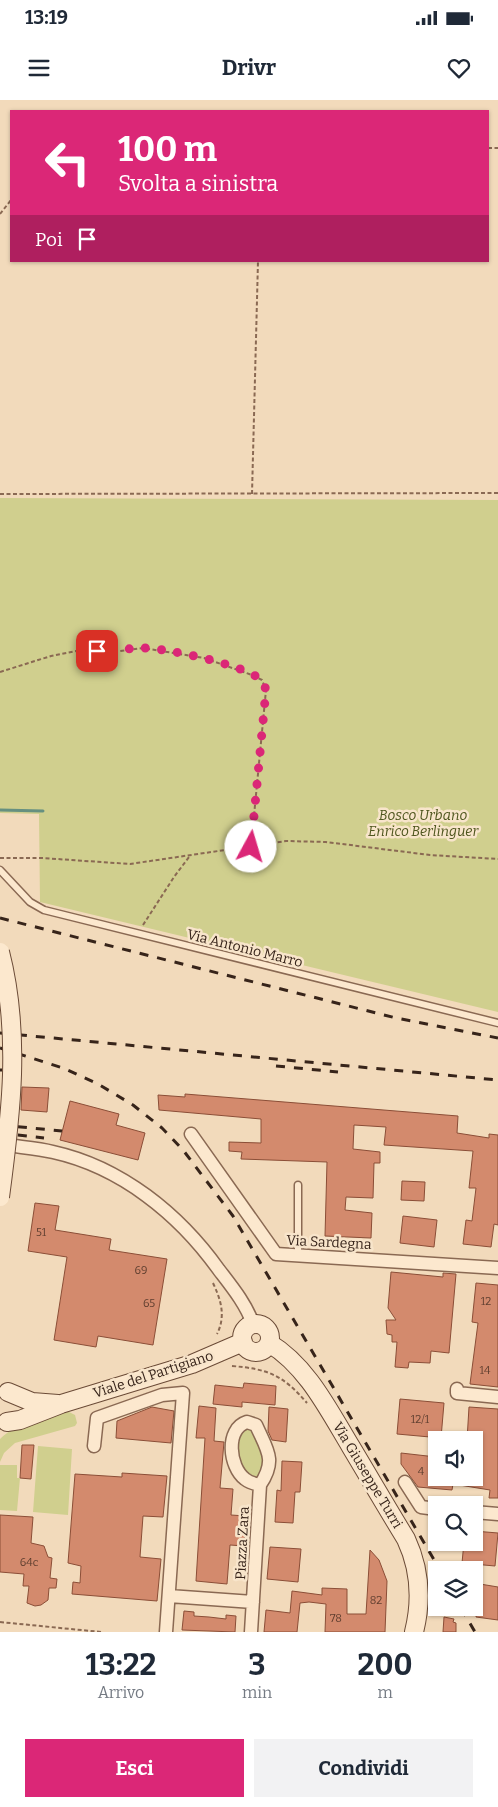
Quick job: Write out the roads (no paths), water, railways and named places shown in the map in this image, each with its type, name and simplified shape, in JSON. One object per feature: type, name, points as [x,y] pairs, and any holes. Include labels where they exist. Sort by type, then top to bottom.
[{"type":"street","points":[[0,952],[9,997],[13,1062],[9,1128],[0,1197]]},
{"type":"street","name":"Via Sardegna","points":[[191,1134],[276,1254],[498,1268]]},
{"type":"street","points":[[0,1144],[52,1151],[78,1158],[107,1171],[142,1193],[193,1236],[244,1304],[253,1324],[266,1328],[270,1337],[269,1343],[264,1349],[256,1352],[248,1349],[243,1342],[243,1333],[253,1324]]},
{"type":"street","name":"Viale del Partigiano","points":[[2,1425],[45,1412],[62,1404],[192,1364],[243,1342]]},
{"type":"street","name":"Via Giuseppe Turri","points":[[269,1343],[285,1353],[320,1396],[406,1539],[418,1573],[419,1592],[415,1631]]},
{"type":"street","name":"Viale del Partigiano","points":[[2,1387],[32,1402],[62,1404]]},
{"type":"street","name":"Viale del Partigiano","points":[[2,1387],[12,1411],[2,1425]]},
{"type":"street","points":[[457,1389],[456,1393],[498,1397]]},
{"type":"street","points":[[94,1446],[97,1418],[162,1395],[183,1393],[166,1632]]},
{"type":"street","name":"Piazza Zara","points":[[251,1632],[260,1485],[268,1475],[271,1462],[256,1425],[247,1422],[237,1426],[234,1433],[234,1461],[244,1479],[260,1485]]},
{"type":"street","points":[[405,1482],[421,1507],[428,1508]]},
{"type":"street","points":[[483,1513],[498,1514]]},
{"type":"street","points":[[169,1596],[253,1602]]},
{"type":"lane","name":"Via Antonio Marro","points":[[0,870],[30,902],[44,910],[498,1023]]},
{"type":"lane","points":[[298,1185],[298,1255]]},
{"type":"waterway","points":[[0,810],[43,811]]},
{"type":"railway","points":[[0,918],[396,1018],[498,1038]]},
{"type":"railway","points":[[0,1033],[498,1080]]},
{"type":"railway","points":[[0,1048],[63,1068],[98,1084],[133,1105],[162,1128],[183,1150],[233,1216],[435,1561]]},
{"type":"railway","points":[[276,1066],[338,1072]]},
{"type":"railway","points":[[0,1125],[62,1131]]},
{"type":"railway","points":[[0,1133],[44,1138]]},
{"type":"railway","points":[[466,1616],[475,1632]]},
{"type":"park label","name":"Bosco Urbano Enrico Berlinguer","points":[[423,824]]}]
